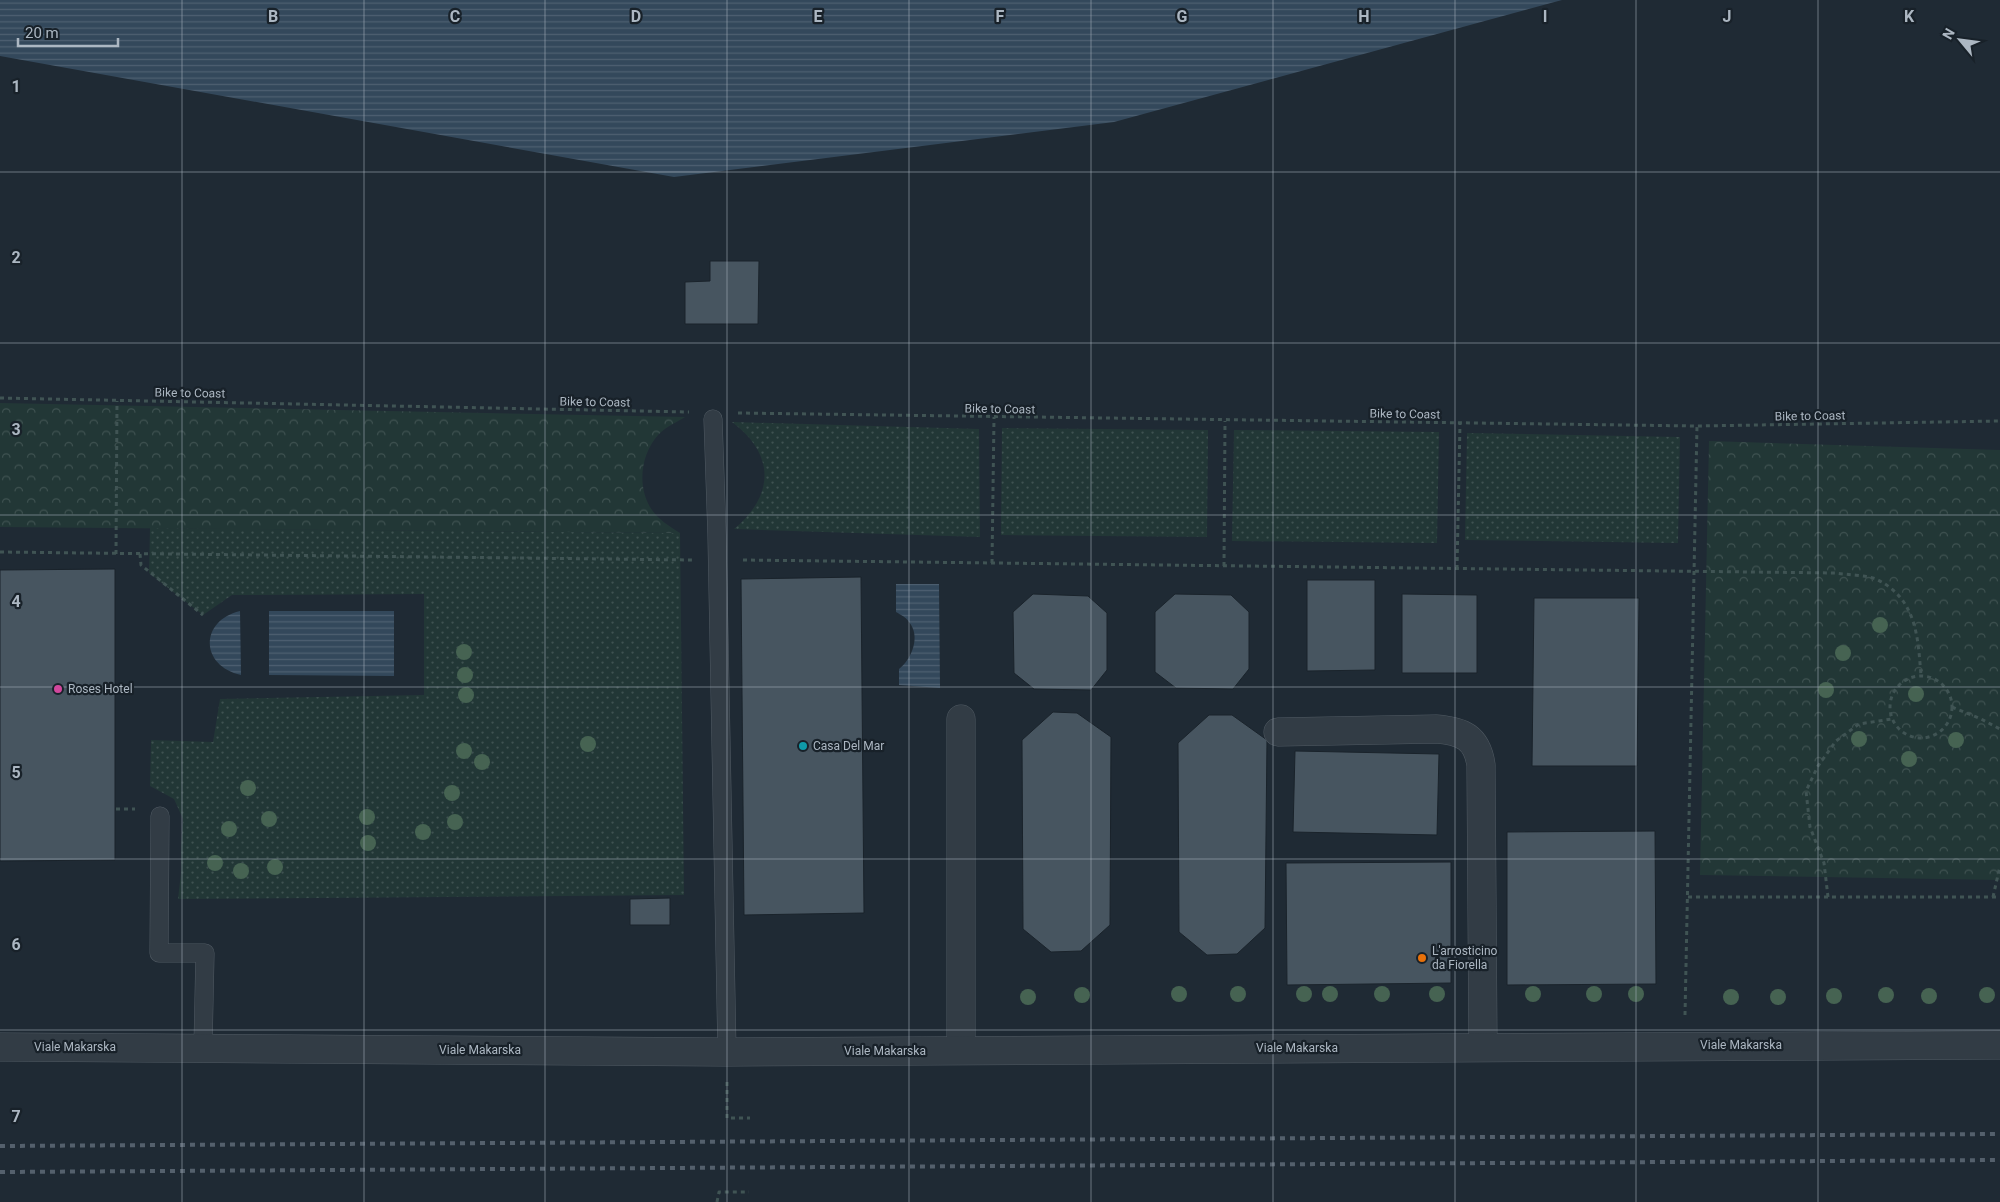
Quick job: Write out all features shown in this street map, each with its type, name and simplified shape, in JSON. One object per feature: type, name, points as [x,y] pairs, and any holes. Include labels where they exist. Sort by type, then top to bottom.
[{"type":"street","points":[[960,719],[961,1050]]},
{"type":"street","points":[[1278,732],[1436,729],[1462,734],[1474,744],[1481,765],[1483,1047]]},
{"type":"street","name":"Viale Makarska","points":[[0,1047],[727,1052],[1684,1045],[2000,1045]]},
{"type":"lane","points":[[713,419],[727,1052]]},
{"type":"lane","points":[[160,816],[159,953],[205,953],[203,1047]]},
{"type":"path","name":"Bike to Coast","points":[[0,398],[693,412]]},
{"type":"path","points":[[116,554],[117,401]]},
{"type":"path","name":"Bike to Coast","points":[[732,413],[1697,426],[2000,421]]},
{"type":"path","points":[[992,563],[994,418]]},
{"type":"path","points":[[1224,566],[1225,421]]},
{"type":"path","points":[[1458,568],[1460,423]]},
{"type":"path","points":[[1684,1045],[1697,426]]},
{"type":"path","points":[[0,552],[1836,573],[1877,579],[1904,600],[1917,635],[1921,676]]},
{"type":"path","points":[[140,554],[141,565],[203,615]]},
{"type":"path","points":[[1921,676],[1939,682],[1950,698],[1952,707],[1950,718],[1944,727],[1936,734],[1926,738],[1916,738],[1898,728],[1892,719],[1890,709],[1891,699],[1895,690],[1902,682],[1921,676]]},
{"type":"path","points":[[1952,707],[1982,719],[2000,729]]},
{"type":"path","points":[[1828,897],[1824,863],[1810,827],[1806,792],[1818,766],[1836,741],[1860,724],[1892,719]]},
{"type":"path","points":[[116,809],[137,809]]},
{"type":"path","points":[[1993,897],[2000,866]]},
{"type":"path","points":[[1688,897],[2000,897]]},
{"type":"path","points":[[727,1118],[750,1118]]},
{"type":"path","points":[[717,1202],[719,1192],[749,1192]]},
{"type":"green space","points":[[0,403],[685,417],[662,431],[653,442],[645,460],[642,479],[643,489],[650,507],[664,522],[680,533],[0,527]]},
{"type":"green space","points":[[732,422],[979,429],[980,537],[734,529],[757,502],[763,489],[764,475],[762,461],[756,447],[746,434]]},
{"type":"green space","points":[[1002,428],[1208,430],[1207,537],[1001,535]]},
{"type":"green space","points":[[1234,430],[1439,432],[1437,543],[1232,541]]},
{"type":"green space","points":[[1467,433],[1680,437],[1678,543],[1465,540]]},
{"type":"green space","points":[[1709,441],[2000,450],[2000,880],[1700,875]]},
{"type":"green space","points":[[150,528],[680,533],[684,895],[178,899],[183,819],[174,799],[150,786],[151,740],[213,742],[220,699],[424,695],[424,594],[232,595],[203,615],[149,573]]},
{"type":"water","points":[[0,0],[1562,0],[1114,122],[674,177],[0,56]]},
{"type":"water","points":[[896,584],[939,584],[940,688],[899,685],[899,669],[908,659],[915,640],[913,628],[909,622],[905,617],[896,612]]},
{"type":"water","points":[[240,611],[241,675],[228,670],[218,663],[212,653],[210,643],[211,633],[217,624],[227,616]]},
{"type":"water","points":[[269,611],[394,611],[394,676],[269,675]]},
{"type":"building","points":[[710,261],[759,261],[758,324],[685,324],[685,282],[710,281]]},
{"type":"building","name":"Roses Hotel","points":[[115,569],[115,860],[0,861],[0,570]]},
{"type":"building","name":"Casa Del Mar","points":[[861,577],[864,913],[744,915],[741,579]]},
{"type":"building","points":[[1307,580],[1375,580],[1375,670],[1307,671]]},
{"type":"building","points":[[1033,594],[1088,596],[1107,613],[1107,670],[1091,690],[1034,689],[1014,673],[1013,612]]},
{"type":"building","points":[[1175,594],[1231,595],[1249,612],[1249,669],[1233,689],[1176,688],[1155,672],[1155,612]]},
{"type":"building","points":[[1402,594],[1477,595],[1477,673],[1402,673]]},
{"type":"building","points":[[1534,598],[1639,598],[1637,766],[1532,766]]},
{"type":"building","points":[[1053,712],[1077,713],[1111,737],[1110,925],[1081,951],[1051,952],[1023,929],[1022,740]]},
{"type":"building","points":[[1209,715],[1232,715],[1267,740],[1265,928],[1237,954],[1207,955],[1179,932],[1178,743]]},
{"type":"building","points":[[1295,751],[1439,754],[1437,835],[1293,832]]},
{"type":"building","points":[[1655,831],[1656,984],[1507,985],[1507,832]]},
{"type":"building","points":[[1451,862],[1451,983],[1287,985],[1286,863]]},
{"type":"building","points":[[670,898],[670,925],[630,925],[630,899]]},
{"type":"railway","points":[[0,1146],[2000,1134]]},
{"type":"railway","points":[[0,1172],[2000,1160]]},
{"type":"place","name":"Roses Hotel","points":[[58,689]]},
{"type":"place","name":"Casa Del Mar","points":[[803,746]]},
{"type":"place","name":"L'arrosticino da Fiorella","points":[[1422,958]]}]
